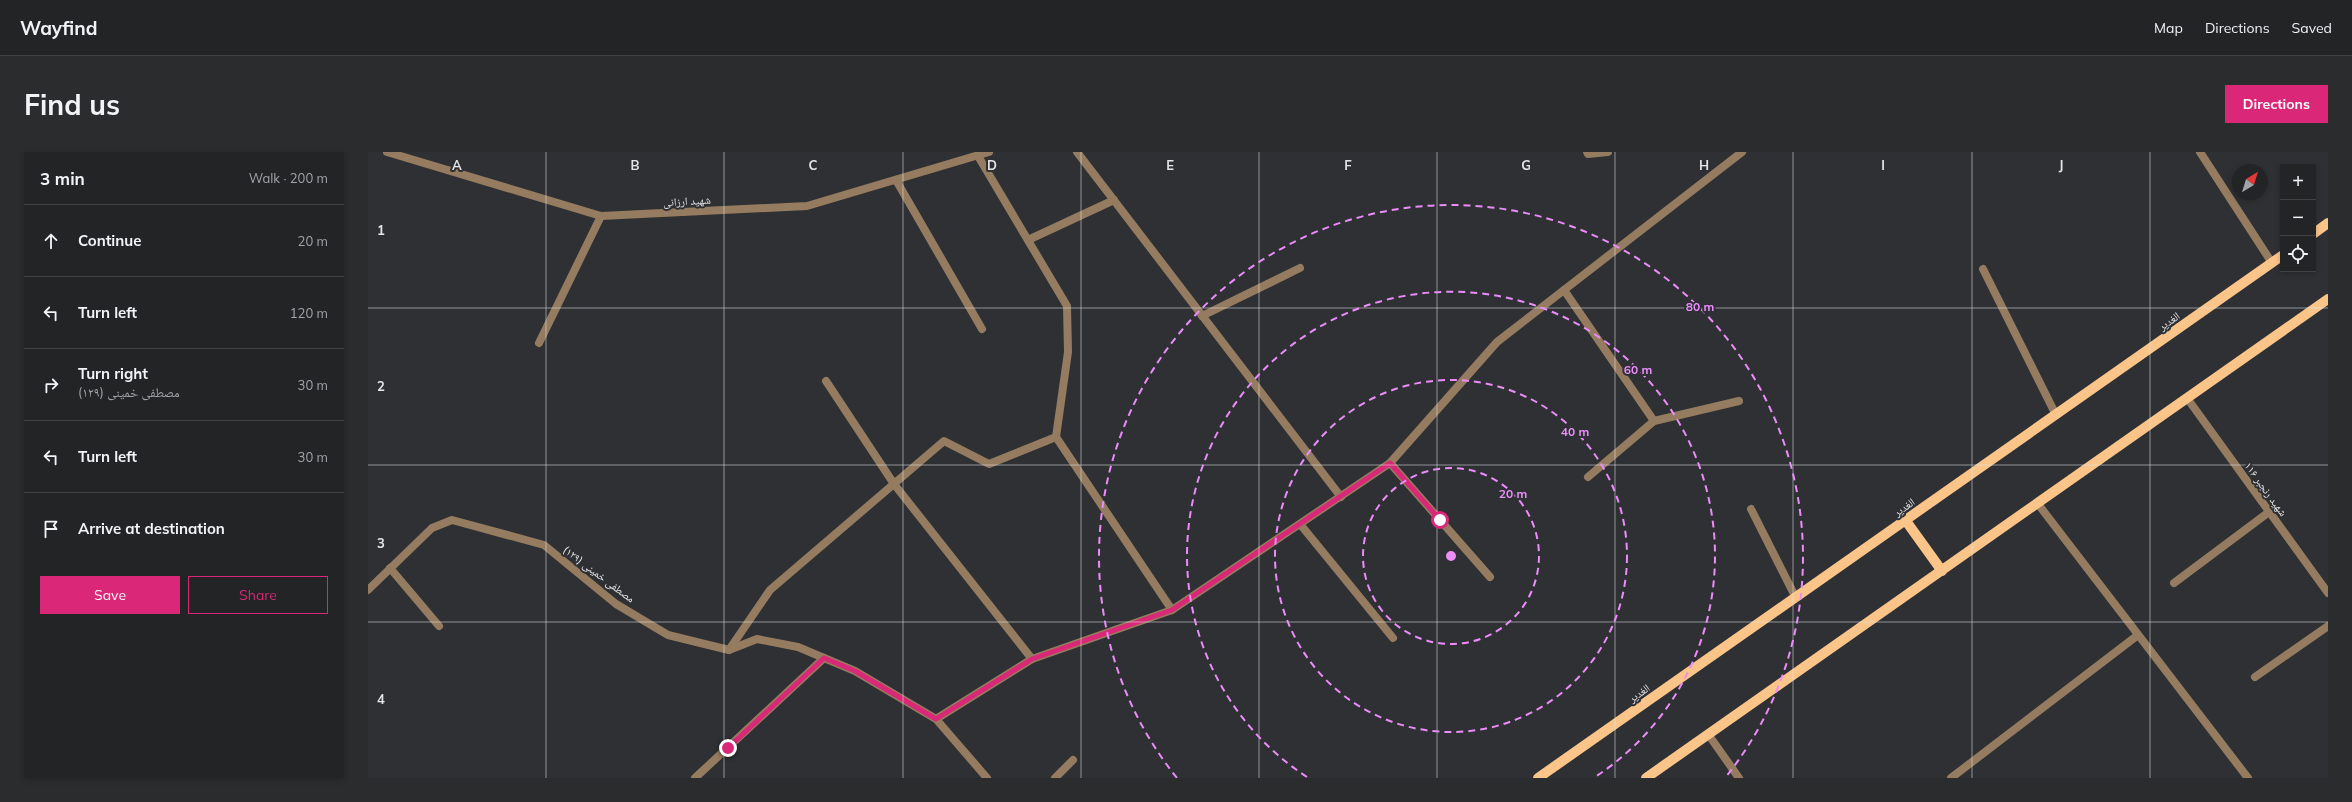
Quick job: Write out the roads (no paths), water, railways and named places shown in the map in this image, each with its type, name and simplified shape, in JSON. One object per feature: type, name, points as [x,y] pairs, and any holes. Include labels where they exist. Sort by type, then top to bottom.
[{"type":"main road","points":[[2316,232],[2328,223]]},
{"type":"main road","name":"الغدیر","points":[[1538,778],[2280,257]]},
{"type":"main road","points":[[1646,778],[2328,299]]},
{"type":"main road","points":[[1906,521],[1942,571]]},
{"type":"street","name":"شهید ارزانی","points":[[387,152],[601,216],[807,206],[989,152]]},
{"type":"street","points":[[1077,152],[1341,497]]},
{"type":"street","points":[[1587,152],[1588,154],[1608,152]]},
{"type":"street","points":[[936,719],[1032,659],[1172,610],[1390,463],[1497,342],[1742,152]]},
{"type":"street","points":[[2200,152],[2272,263]]},
{"type":"street","points":[[978,156],[1067,306],[1068,352],[1056,437],[1172,610]]},
{"type":"street","points":[[896,180],[982,329]]},
{"type":"street","points":[[1028,240],[1114,200]]},
{"type":"street","points":[[540,343],[601,216]]},
{"type":"street","points":[[1202,316],[1300,268]]},
{"type":"street","points":[[1984,269],[2056,415]]},
{"type":"street","points":[[1564,290],[1654,420]]},
{"type":"street","points":[[826,381],[894,484],[1032,659]]},
{"type":"street","name":"شهید رنجبر ۱۱۶","points":[[2187,398],[2328,593]]},
{"type":"street","points":[[1588,477],[1654,420],[1740,401]]},
{"type":"street","points":[[729,650],[770,590],[944,441],[989,464],[1056,437]]},
{"type":"street","points":[[1390,463],[1490,577]]},
{"type":"street","points":[[2038,504],[2248,778]]},
{"type":"street","points":[[1751,509],[1796,598]]},
{"type":"street","points":[[2174,582],[2270,512]]},
{"type":"street","name":"مصطفی خمینی (۱۲۹)","points":[[368,590],[432,528],[452,520],[544,546],[616,604],[668,635],[729,650]]},
{"type":"street","points":[[1300,524],[1393,638]]},
{"type":"street","points":[[390,568],[439,626]]},
{"type":"street","points":[[2255,677],[2328,626]]},
{"type":"street","points":[[1951,778],[2138,635]]},
{"type":"street","points":[[729,650],[757,640],[798,647],[855,671],[936,719],[987,778]]},
{"type":"street","points":[[695,778],[824,658]]},
{"type":"street","points":[[1708,734],[1739,778]]},
{"type":"street","points":[[1055,778],[1073,760]]}]
